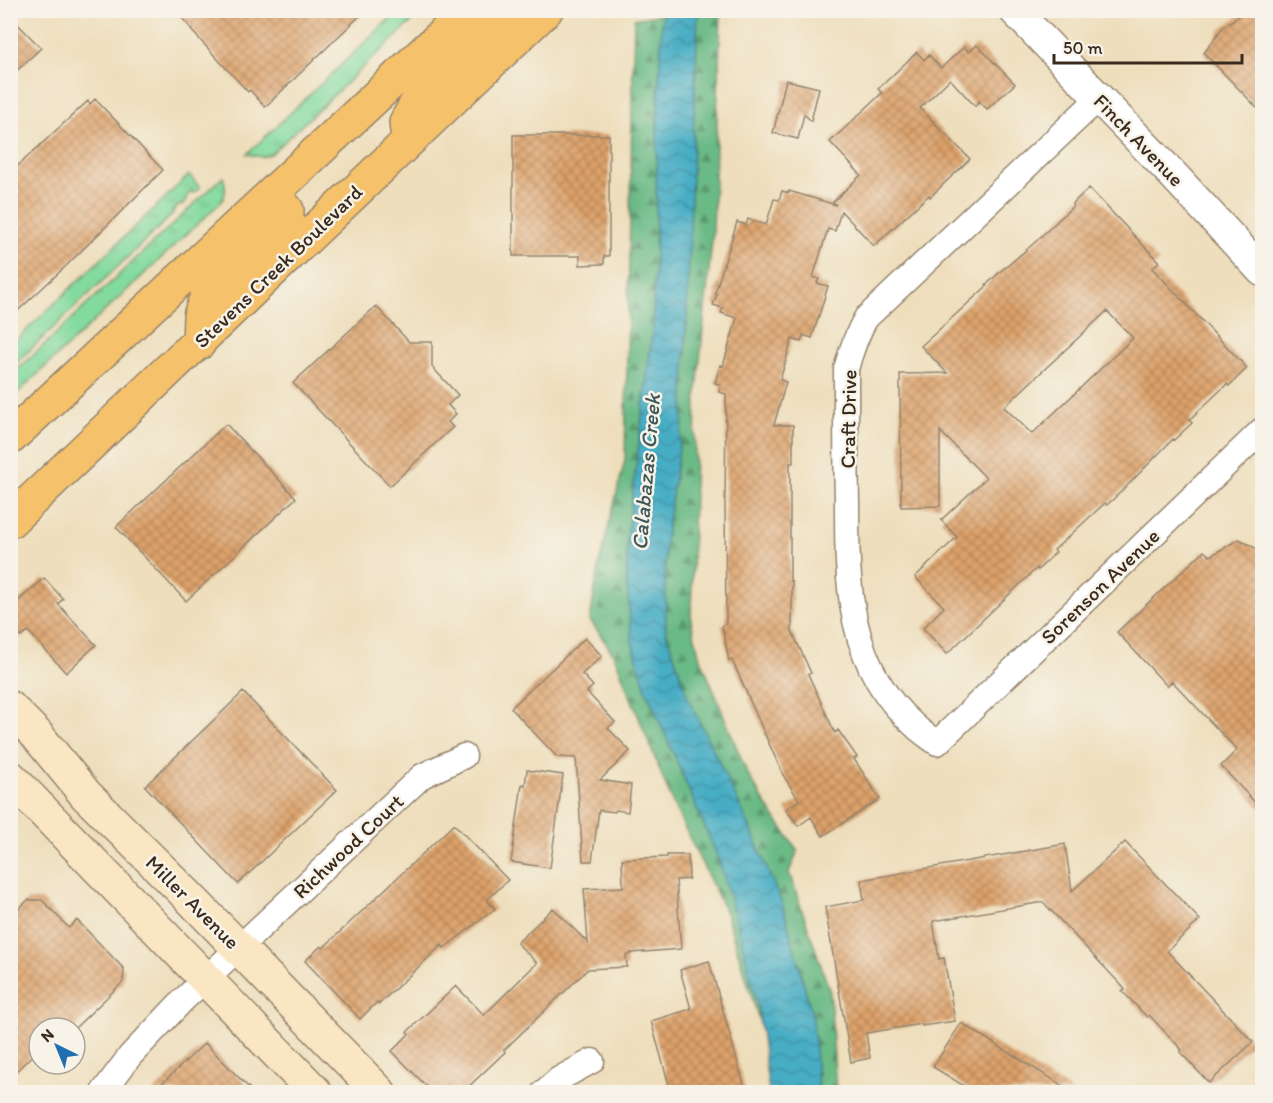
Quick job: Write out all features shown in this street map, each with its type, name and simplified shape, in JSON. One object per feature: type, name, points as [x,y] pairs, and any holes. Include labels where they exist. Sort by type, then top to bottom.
[{"type":"main road","points":[[10,438],[469,10]]},
{"type":"main road","points":[[408,142],[406,122],[424,90],[500,10]]},
{"type":"main road","name":"Stevens Creek Boulevard","points":[[10,521],[546,10]]},
{"type":"main road","points":[[199,343],[201,316],[207,295],[284,222],[287,216],[287,210],[273,194]]},
{"type":"main road","name":"Miller Avenue","points":[[10,708],[36,734],[86,795],[379,1092]]},
{"type":"main road","name":"Miller Avenue","points":[[10,777],[315,1092]]},
{"type":"street","name":"Finch Avenue","points":[[1014,10],[1263,271]]},
{"type":"street","name":"Craft Drive","points":[[937,742],[915,726],[891,701],[869,665],[856,627],[849,592],[847,551],[846,369],[857,333],[866,318],[1100,98]]},
{"type":"street","name":"Sorenson Avenue","points":[[937,742],[1263,430]]},
{"type":"street","name":"Richwood Court","points":[[103,1092],[130,1056],[162,1022],[422,776],[464,756]]},
{"type":"street","points":[[544,1092],[559,1078],[592,1061]]},
{"type":"green space","points":[[398,11],[423,11],[271,154],[261,157],[247,154]]},
{"type":"green space","points":[[681,11],[721,11],[713,230],[696,400],[691,621],[699,654],[747,773],[798,851],[789,872],[830,992],[836,1092],[781,1092],[726,913],[674,806],[614,655],[590,620],[599,564],[625,460],[634,19]]},
{"type":"green space","points":[[189,175],[200,188],[194,193],[192,191],[185,198],[187,200],[172,212],[173,214],[11,368],[11,345]]},
{"type":"green space","points":[[223,177],[225,190],[221,202],[11,399],[11,376]]},
{"type":"water","name":"Calabazas Creek","points":[[664,11],[698,11],[683,422],[665,543],[666,632],[689,700],[745,816],[783,906],[813,1018],[818,1092],[769,1092],[758,1007],[718,858],[646,690],[632,641],[627,586],[627,539],[653,326],[657,125]]},
{"type":"building","points":[[175,10],[366,10],[265,107],[250,90],[248,92]]},
{"type":"building","points":[[1247,10],[1263,10],[1263,114],[1204,53],[1223,27]]},
{"type":"building","points":[[10,16],[41,48],[10,77]]},
{"type":"building","points":[[977,45],[1015,84],[987,109],[979,101],[975,106],[950,79],[920,108],[970,159],[874,246],[841,211],[835,231],[828,229],[813,277],[819,279],[817,283],[828,286],[812,338],[803,335],[801,342],[792,339],[780,380],[786,382],[774,425],[793,425],[793,463],[790,463],[792,631],[811,673],[808,674],[835,733],[838,730],[857,757],[854,759],[880,799],[823,836],[811,817],[798,826],[786,809],[799,800],[783,775],[732,660],[729,661],[722,625],[726,624],[726,394],[719,392],[721,385],[715,383],[720,365],[723,366],[737,318],[721,313],[723,308],[713,305],[717,294],[715,293],[737,222],[746,225],[748,219],[766,225],[774,199],[779,200],[782,191],[836,205],[833,202],[861,175],[830,142],[882,93],[878,89],[917,52],[924,60],[929,55],[941,68],[964,47],[969,52]]},
{"type":"building","points":[[786,80],[819,88],[811,121],[804,114],[798,139],[773,133]]},
{"type":"building","points":[[95,99],[163,170],[10,318],[10,173],[88,101],[90,104]]},
{"type":"building","points":[[513,135],[609,135],[609,256],[604,256],[604,264],[580,265],[580,256],[513,256]]},
{"type":"building","points":[[1089,188],[1159,262],[1152,268],[1247,368],[1189,420],[1192,423],[1125,488],[1107,505],[1105,503],[1054,550],[1056,552],[1038,570],[1037,568],[947,654],[923,628],[944,607],[915,577],[957,537],[941,520],[986,478],[940,431],[940,506],[901,507],[900,374],[947,373],[921,346],[1033,244],[1073,206],[1072,204]],"holes":[[[1107,311],[1133,338],[1032,434],[1004,407]]]},
{"type":"building","points":[[376,306],[409,342],[432,342],[432,367],[458,395],[448,405],[456,414],[448,422],[453,427],[390,486],[293,383]]},
{"type":"building","points":[[226,424],[296,498],[186,601],[116,527]]},
{"type":"building","points":[[1239,539],[1257,549],[1263,557],[1263,811],[1221,766],[1237,750],[1172,681],[1167,686],[1117,632],[1204,551],[1210,556]]},
{"type":"building","points":[[44,578],[63,599],[58,604],[96,645],[66,673],[28,631],[21,637],[10,626],[10,608]]},
{"type":"building","points":[[585,638],[602,656],[582,674],[593,686],[587,692],[615,722],[608,728],[630,751],[600,780],[631,785],[628,812],[599,810],[592,861],[583,861],[576,758],[557,757],[511,708]]},
{"type":"building","points":[[243,692],[337,790],[238,884],[145,786]]},
{"type":"building","points":[[527,770],[563,775],[550,868],[511,862],[522,784],[525,785]]},
{"type":"building","points":[[454,824],[508,880],[487,900],[495,909],[444,948],[442,945],[360,1019],[305,961],[321,946],[323,948]]},
{"type":"building","points":[[1125,842],[1200,920],[1167,951],[1253,1042],[1209,1083],[1180,1052],[1182,1050],[1149,1015],[1147,1017],[1122,991],[1125,989],[1043,902],[933,921],[939,959],[944,958],[955,1021],[866,1033],[870,1058],[851,1062],[825,907],[864,900],[861,880],[1065,844],[1072,891]]},
{"type":"building","points":[[667,855],[688,855],[689,879],[676,880],[681,949],[631,953],[626,955],[627,967],[588,969],[463,1092],[432,1092],[392,1051],[409,1034],[407,1032],[456,986],[484,1015],[537,963],[517,943],[553,908],[588,943],[584,889],[623,887],[622,859],[667,857]]},
{"type":"building","points":[[28,900],[42,900],[69,928],[77,920],[124,969],[123,982],[87,1016],[27,1016],[27,1061],[10,1077],[10,917]]},
{"type":"building","points":[[709,961],[746,1092],[671,1092],[651,1021],[691,1009],[680,970]]},
{"type":"building","points":[[961,1023],[1073,1092],[974,1092],[933,1067]]},
{"type":"building","points":[[205,1043],[253,1092],[153,1092]]}]
